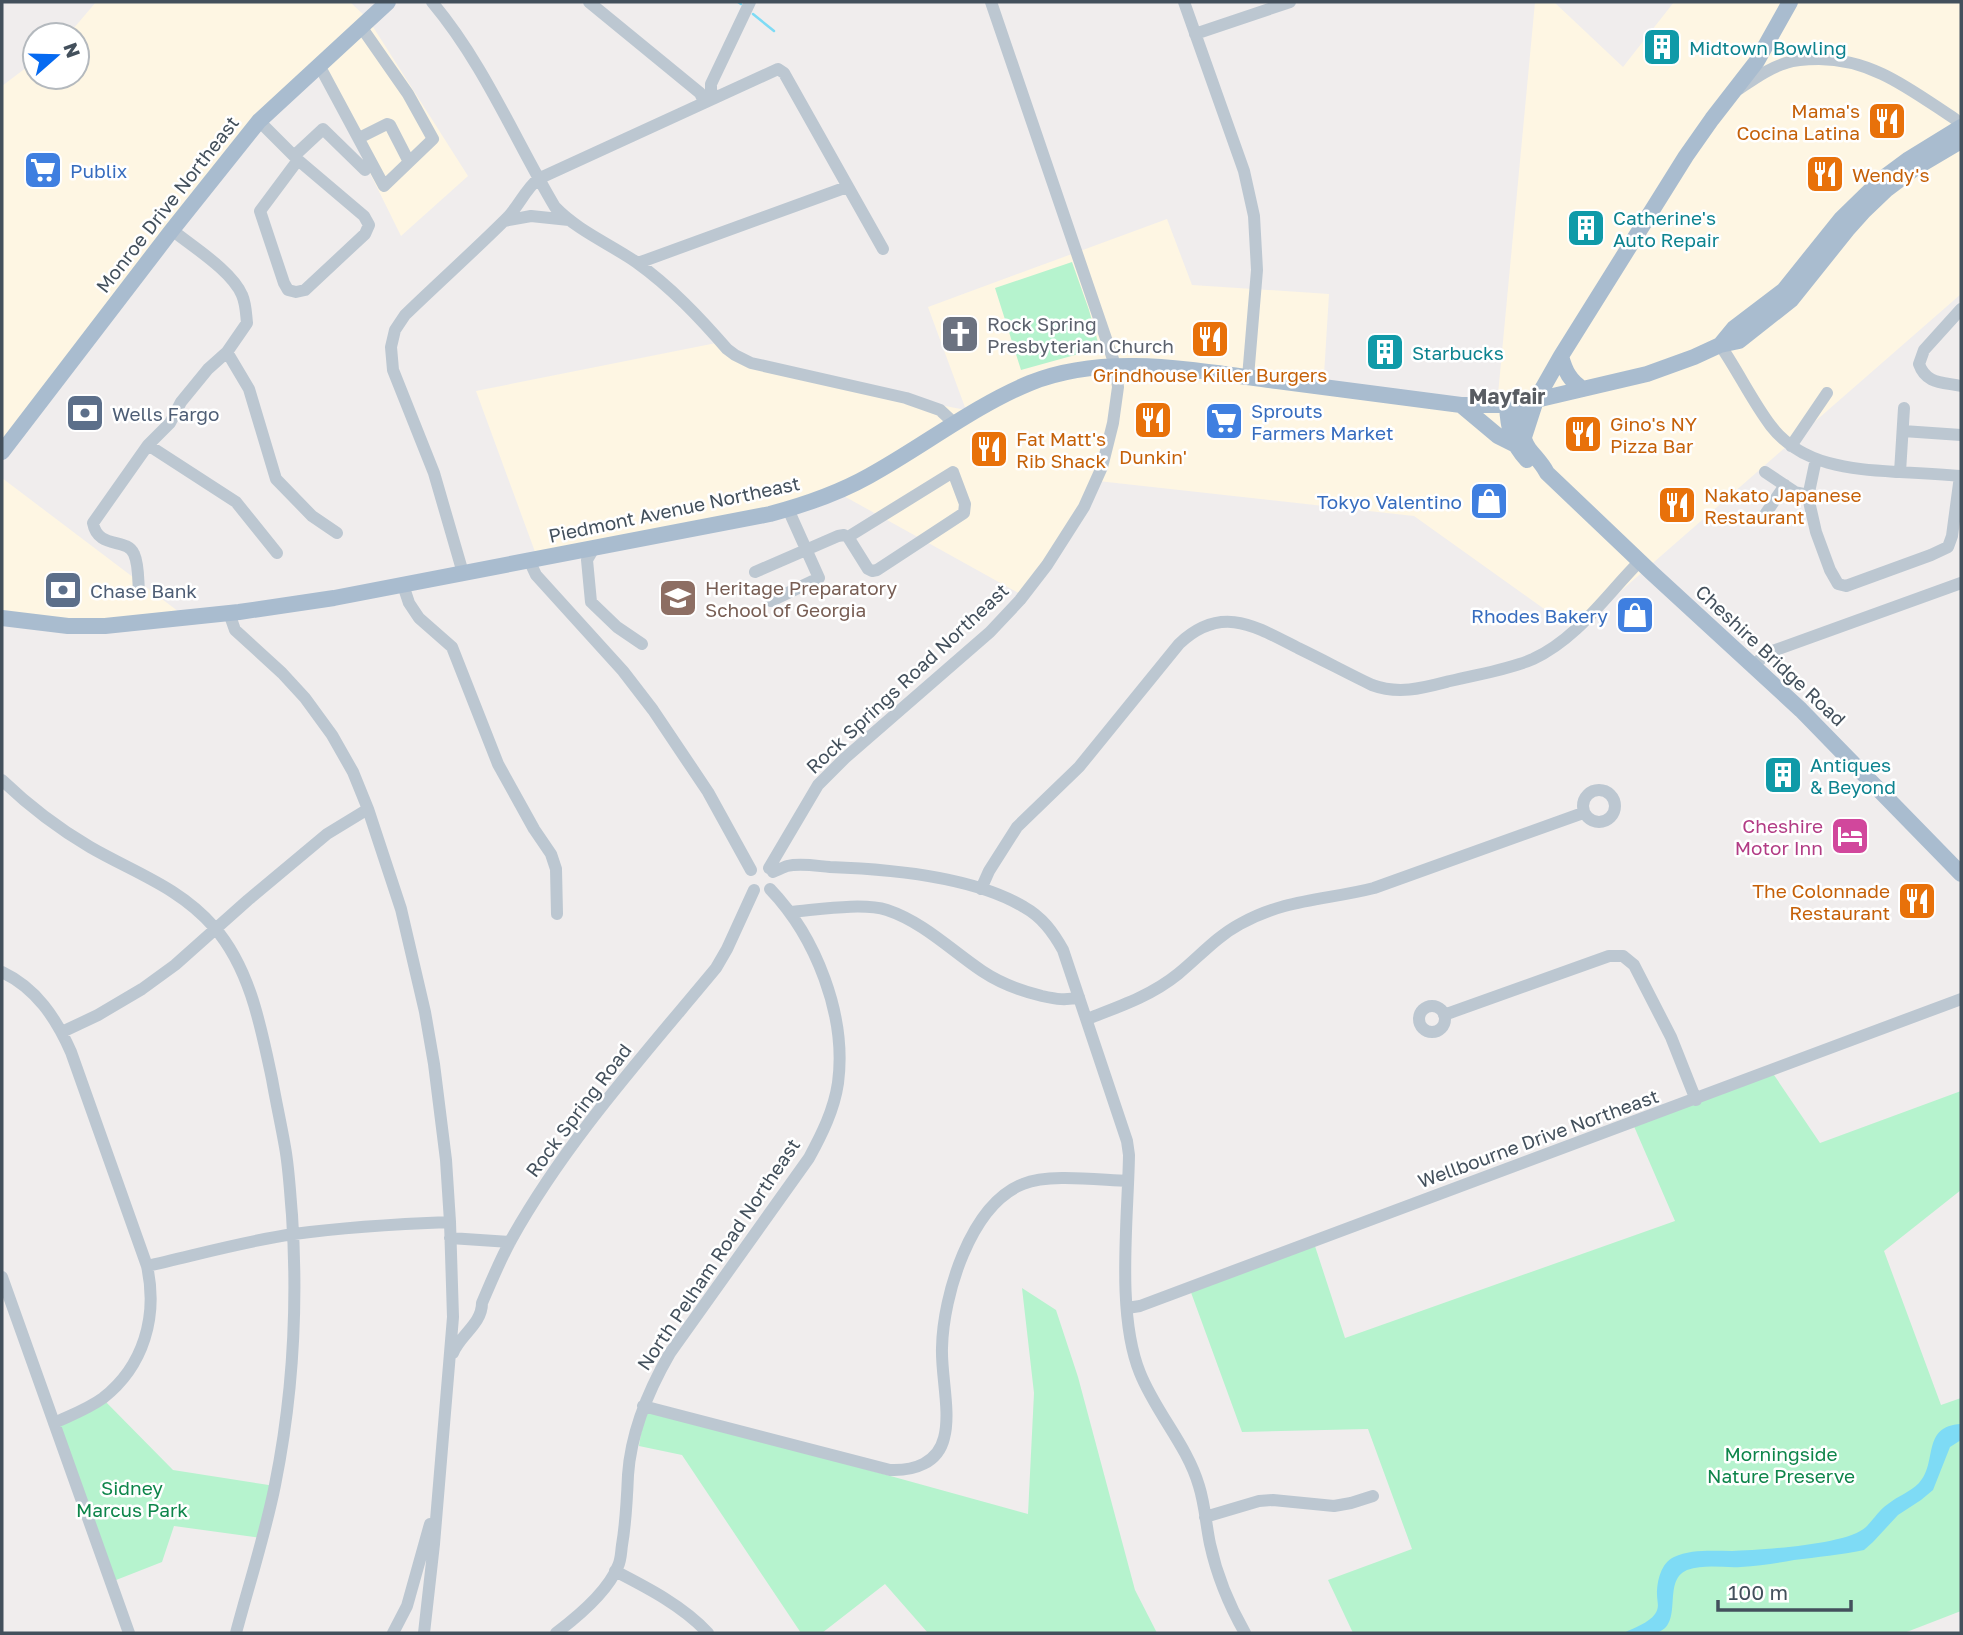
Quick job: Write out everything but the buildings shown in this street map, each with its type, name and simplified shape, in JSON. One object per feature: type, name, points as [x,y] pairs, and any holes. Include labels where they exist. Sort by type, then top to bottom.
[{"type":"main road","name":"Monroe Drive Northeast","points":[[2,452],[259,121],[388,2]]},
{"type":"main road","points":[[1520,441],[1536,400],[1561,356],[1686,156],[1761,55],[1790,2]]},
{"type":"main road","points":[[1720,345],[1734,328],[1784,290],[1841,219],[1882,180],[1909,159],[1961,127]]},
{"type":"main road","name":"Piedmont Avenue Northeast","points":[[2,618],[56,625],[104,626],[229,613],[403,585],[788,509],[814,501],[870,476],[1012,391],[1073,370],[1115,365],[1194,371],[1461,405],[1513,404],[1583,389],[1668,368],[1720,345],[1740,341],[1791,300],[1864,211],[1902,178],[1961,141]]},
{"type":"main road","points":[[1561,356],[1569,377],[1583,389]]},
{"type":"main road","points":[[1513,404],[1510,432],[1520,441]]},
{"type":"main road","points":[[1461,405],[1498,436],[1520,441]]},
{"type":"main road","name":"Cheshire Bridge Road","points":[[1520,441],[1536,470],[1547,473],[1753,665],[1844,753],[1961,874]]},
{"type":"street","points":[[432,2],[475,61],[555,207],[569,220],[638,264],[682,301],[727,349],[743,360],[800,376],[906,398],[940,410],[955,424]]},
{"type":"street","points":[[589,2],[709,100]]},
{"type":"street","points":[[709,100],[711,84],[750,2]]},
{"type":"street","name":"Rock Springs Road Northeast","points":[[771,870],[818,785],[845,758],[990,632],[1020,600],[1047,565],[1084,507],[1102,467],[1118,387],[1115,365],[991,2]]},
{"type":"street","points":[[1184,2],[1244,172],[1254,216],[1257,270],[1248,377]]},
{"type":"street","points":[[1195,34],[1290,2]]},
{"type":"street","points":[[319,65],[384,186],[433,139],[408,94],[362,27]]},
{"type":"street","points":[[1761,55],[1789,61],[1828,59],[1868,67],[1902,83],[1955,119],[1961,127]]},
{"type":"street","points":[[1761,55],[1768,66],[1776,67]]},
{"type":"street","points":[[1733,93],[1789,61]]},
{"type":"street","points":[[463,573],[434,473],[393,370],[391,347],[396,330],[405,315],[514,211],[538,179],[774,70],[782,71],[883,249]]},
{"type":"street","points":[[1938,107],[1961,115]]},
{"type":"street","points":[[259,121],[296,158],[364,216],[369,225],[365,234],[305,290],[288,290],[260,211],[296,158],[323,129],[365,170]]},
{"type":"street","points":[[359,138],[390,125],[409,162]]},
{"type":"street","points":[[638,264],[847,187]]},
{"type":"street","points":[[503,221],[531,216],[569,220]]},
{"type":"street","points":[[139,592],[135,558],[130,547],[105,540],[96,533],[93,523],[148,445],[170,423],[181,402],[208,369],[227,352],[247,323],[243,297],[238,287],[209,257],[172,230]]},
{"type":"street","points":[[1961,309],[1924,351],[1919,364],[1923,375],[1934,381],[1961,386]]},
{"type":"street","points":[[1720,345],[1771,426],[1791,446],[1831,465],[1861,470],[1961,476],[1948,547],[1846,586],[1838,584],[1816,532],[1809,495],[1816,459]]},
{"type":"street","points":[[227,352],[248,390],[276,479],[312,516],[337,533]]},
{"type":"street","points":[[1791,446],[1827,393]]},
{"type":"street","points":[[1900,472],[1904,408]]},
{"type":"street","points":[[1903,431],[1961,435]]},
{"type":"street","points":[[148,445],[236,502],[277,553]]},
{"type":"street","points":[[755,572],[844,535],[848,537],[868,569],[877,570],[964,513],[965,504],[953,472],[848,537]]},
{"type":"street","points":[[1765,472],[1795,492],[1809,495]]},
{"type":"street","points":[[1762,519],[1785,485]]},
{"type":"street","points":[[771,601],[819,578],[788,509]]},
{"type":"street","points":[[594,548],[587,560],[591,602],[617,627],[642,644]]},
{"type":"street","points":[[529,560],[536,575],[623,671],[653,710],[708,792],[751,870]]},
{"type":"street","points":[[981,889],[989,871],[1017,827],[1079,767],[1179,644],[1199,628],[1224,621],[1248,624],[1372,685],[1391,691],[1411,690],[1514,665],[1546,652],[1575,631],[1640,561]]},
{"type":"street","points":[[1753,665],[1770,652],[1961,583]]},
{"type":"street","points":[[403,585],[409,603],[419,618],[452,647],[498,765],[551,855],[556,869],[557,914]]},
{"type":"street","points":[[229,613],[235,630],[282,673],[319,716],[353,772],[369,809],[401,909],[425,1012],[441,1112],[450,1222],[453,1317],[424,1633]]},
{"type":"street","points":[[2,780],[59,827],[88,846],[174,891],[197,909],[216,929],[232,952],[243,975],[265,1048],[286,1148],[295,1296],[286,1423],[272,1499],[236,1633]]},
{"type":"street","points":[[62,1032],[142,989],[175,965],[327,834],[369,809]]},
{"type":"street","points":[[1087,1019],[1155,990],[1222,936],[1263,913],[1301,901],[1374,888],[1583,813]]},
{"type":"street","points":[[771,870],[774,881],[770,889],[762,892],[754,890],[748,879],[751,870],[758,866],[771,870],[793,866],[852,868],[926,877],[981,889],[1022,906],[1036,915],[1047,925],[1063,950],[1127,1141],[1127,1308],[1131,1342],[1139,1373],[1193,1467],[1200,1488],[1209,1542],[1222,1584],[1245,1633]]},
{"type":"street","name":"North Pelham Road Northeast","points":[[556,1633],[589,1605],[618,1566],[625,1530],[631,1453],[643,1406],[655,1378],[809,1158],[833,1105],[840,1060],[836,1013],[817,960],[790,912],[770,889]]},
{"type":"street","name":"Rock Spring Road","points":[[450,1363],[456,1344],[479,1317],[482,1303],[510,1242],[540,1192],[591,1122],[716,968],[754,890]]},
{"type":"street","points":[[790,912],[869,907],[884,909],[928,931],[983,971],[1006,984],[1061,1000],[1079,997]]},
{"type":"street","points":[[1444,1015],[1609,956],[1623,956],[1634,965],[1659,1010],[1696,1100]]},
{"type":"street","points":[[2,972],[31,992],[48,1010],[62,1032],[147,1266],[151,1292],[150,1318],[144,1342],[134,1364],[120,1382],[102,1398],[84,1410],[54,1423]]},
{"type":"street","name":"Wellbourne Drive Northeast","points":[[1127,1308],[1140,1306],[1696,1100],[1961,999]]},
{"type":"street","points":[[643,1406],[890,1470],[905,1471],[920,1467],[935,1455],[944,1438],[946,1424],[942,1350],[946,1312],[961,1258],[989,1209],[1010,1190],[1036,1180],[1052,1178],[1128,1181]]},
{"type":"street","points":[[147,1266],[233,1245],[293,1235],[383,1225],[450,1222]]},
{"type":"street","points":[[450,1238],[510,1242]]},
{"type":"street","points":[[2,1277],[129,1633]]},
{"type":"street","points":[[453,1317],[468,1319],[482,1303]]},
{"type":"street","points":[[1205,1517],[1259,1501],[1334,1506],[1373,1496]]},
{"type":"street","points":[[393,1633],[407,1606],[437,1500]]},
{"type":"street","points":[[615,1571],[660,1595],[708,1633]]},
{"type":"shaded area","points":[[96,2],[350,2],[368,19],[468,176],[401,236],[321,74],[248,133],[2,456],[2,86],[21,72],[21,91],[91,91],[91,21],[80,21]]},
{"type":"shaded area","points":[[1535,2],[1554,2],[1623,67],[1674,2],[1961,2],[1961,294],[1575,631],[1414,516],[1098,481],[1024,596],[833,490],[752,519],[538,560],[476,391],[716,343],[769,372],[966,410],[928,307],[1167,219],[1192,285],[1329,294],[1323,391],[1497,405]]},
{"type":"shaded area","points":[[2,478],[187,618],[76,626],[2,617]]},
{"type":"green space","points":[[1072,262],[1099,346],[1021,370],[995,288]]},
{"type":"green space","name":"Morningside Nature Preserve","points":[[1772,1072],[1820,1143],[1961,1091],[1961,1190],[1884,1251],[1941,1405],[1961,1398],[1961,1611],[1904,1633],[1353,1633],[1328,1580],[1412,1549],[1368,1429],[1242,1432],[1189,1287],[1313,1240],[1345,1338],[1675,1221],[1633,1124]]},
{"type":"green space","points":[[1022,1288],[1056,1310],[1078,1377],[1135,1590],[1157,1633],[928,1633],[885,1584],[822,1633],[801,1633],[682,1455],[639,1446],[645,1408],[1028,1514],[1034,1393]]},
{"type":"green space","name":"Sidney Marcus Park","points":[[102,1398],[173,1470],[275,1486],[262,1538],[174,1526],[162,1562],[111,1582],[54,1423]]},
{"type":"water","points":[[1961,1424],[1961,1440],[1950,1447],[1933,1490],[1898,1515],[1864,1550],[1754,1566],[1687,1570],[1675,1583],[1672,1612],[1665,1628],[1652,1634],[1624,1633],[1645,1623],[1655,1614],[1658,1607],[1659,1578],[1666,1563],[1674,1557],[1695,1552],[1802,1545],[1856,1533],[1866,1527],[1885,1506],[1919,1483],[1925,1475],[1935,1438],[1948,1426]]},
{"type":"waterway","points":[[753,14],[774,31]]},
{"type":"place","name":"Midtown Bowling","points":[[1662,47]]},
{"type":"place","name":"Mama's Cocina Latina","points":[[1887,121]]},
{"type":"place","name":"Publix","points":[[43,170]]},
{"type":"place","name":"Wendy's","points":[[1825,174]]},
{"type":"place","name":"Catherine's Auto Repair","points":[[1586,228]]},
{"type":"place","name":"Rock Spring Presbyterian Church","points":[[960,334]]},
{"type":"place","name":"Grindhouse Killer Burgers","points":[[1210,339]]},
{"type":"place","name":"Starbucks","points":[[1385,352]]},
{"type":"place","name":"Wells Fargo","points":[[85,413]]},
{"type":"place","name":"Dunkin'","points":[[1153,420]]},
{"type":"place","name":"Sprouts Farmers Market","points":[[1224,421]]},
{"type":"place","name":"Gino's NY Pizza Bar","points":[[1583,434]]},
{"type":"place","name":"Fat Matt's Rib Shack","points":[[989,449]]},
{"type":"place","name":"Tokyo Valentino","points":[[1489,501]]},
{"type":"place","name":"Nakato Japanese Restaurant","points":[[1677,505]]},
{"type":"place","name":"Chase Bank","points":[[63,590]]},
{"type":"place","name":"Heritage Preparatory School of Georgia","points":[[678,598]]},
{"type":"place","name":"Rhodes Bakery","points":[[1635,615]]},
{"type":"place","name":"Antiques & Beyond","points":[[1783,775]]},
{"type":"place","name":"Cheshire Motor Inn","points":[[1850,836]]},
{"type":"place","name":"The Colonnade Restaurant","points":[[1917,901]]},
{"type":"district","name":"Mayfair","points":[[1507,396]]}]
